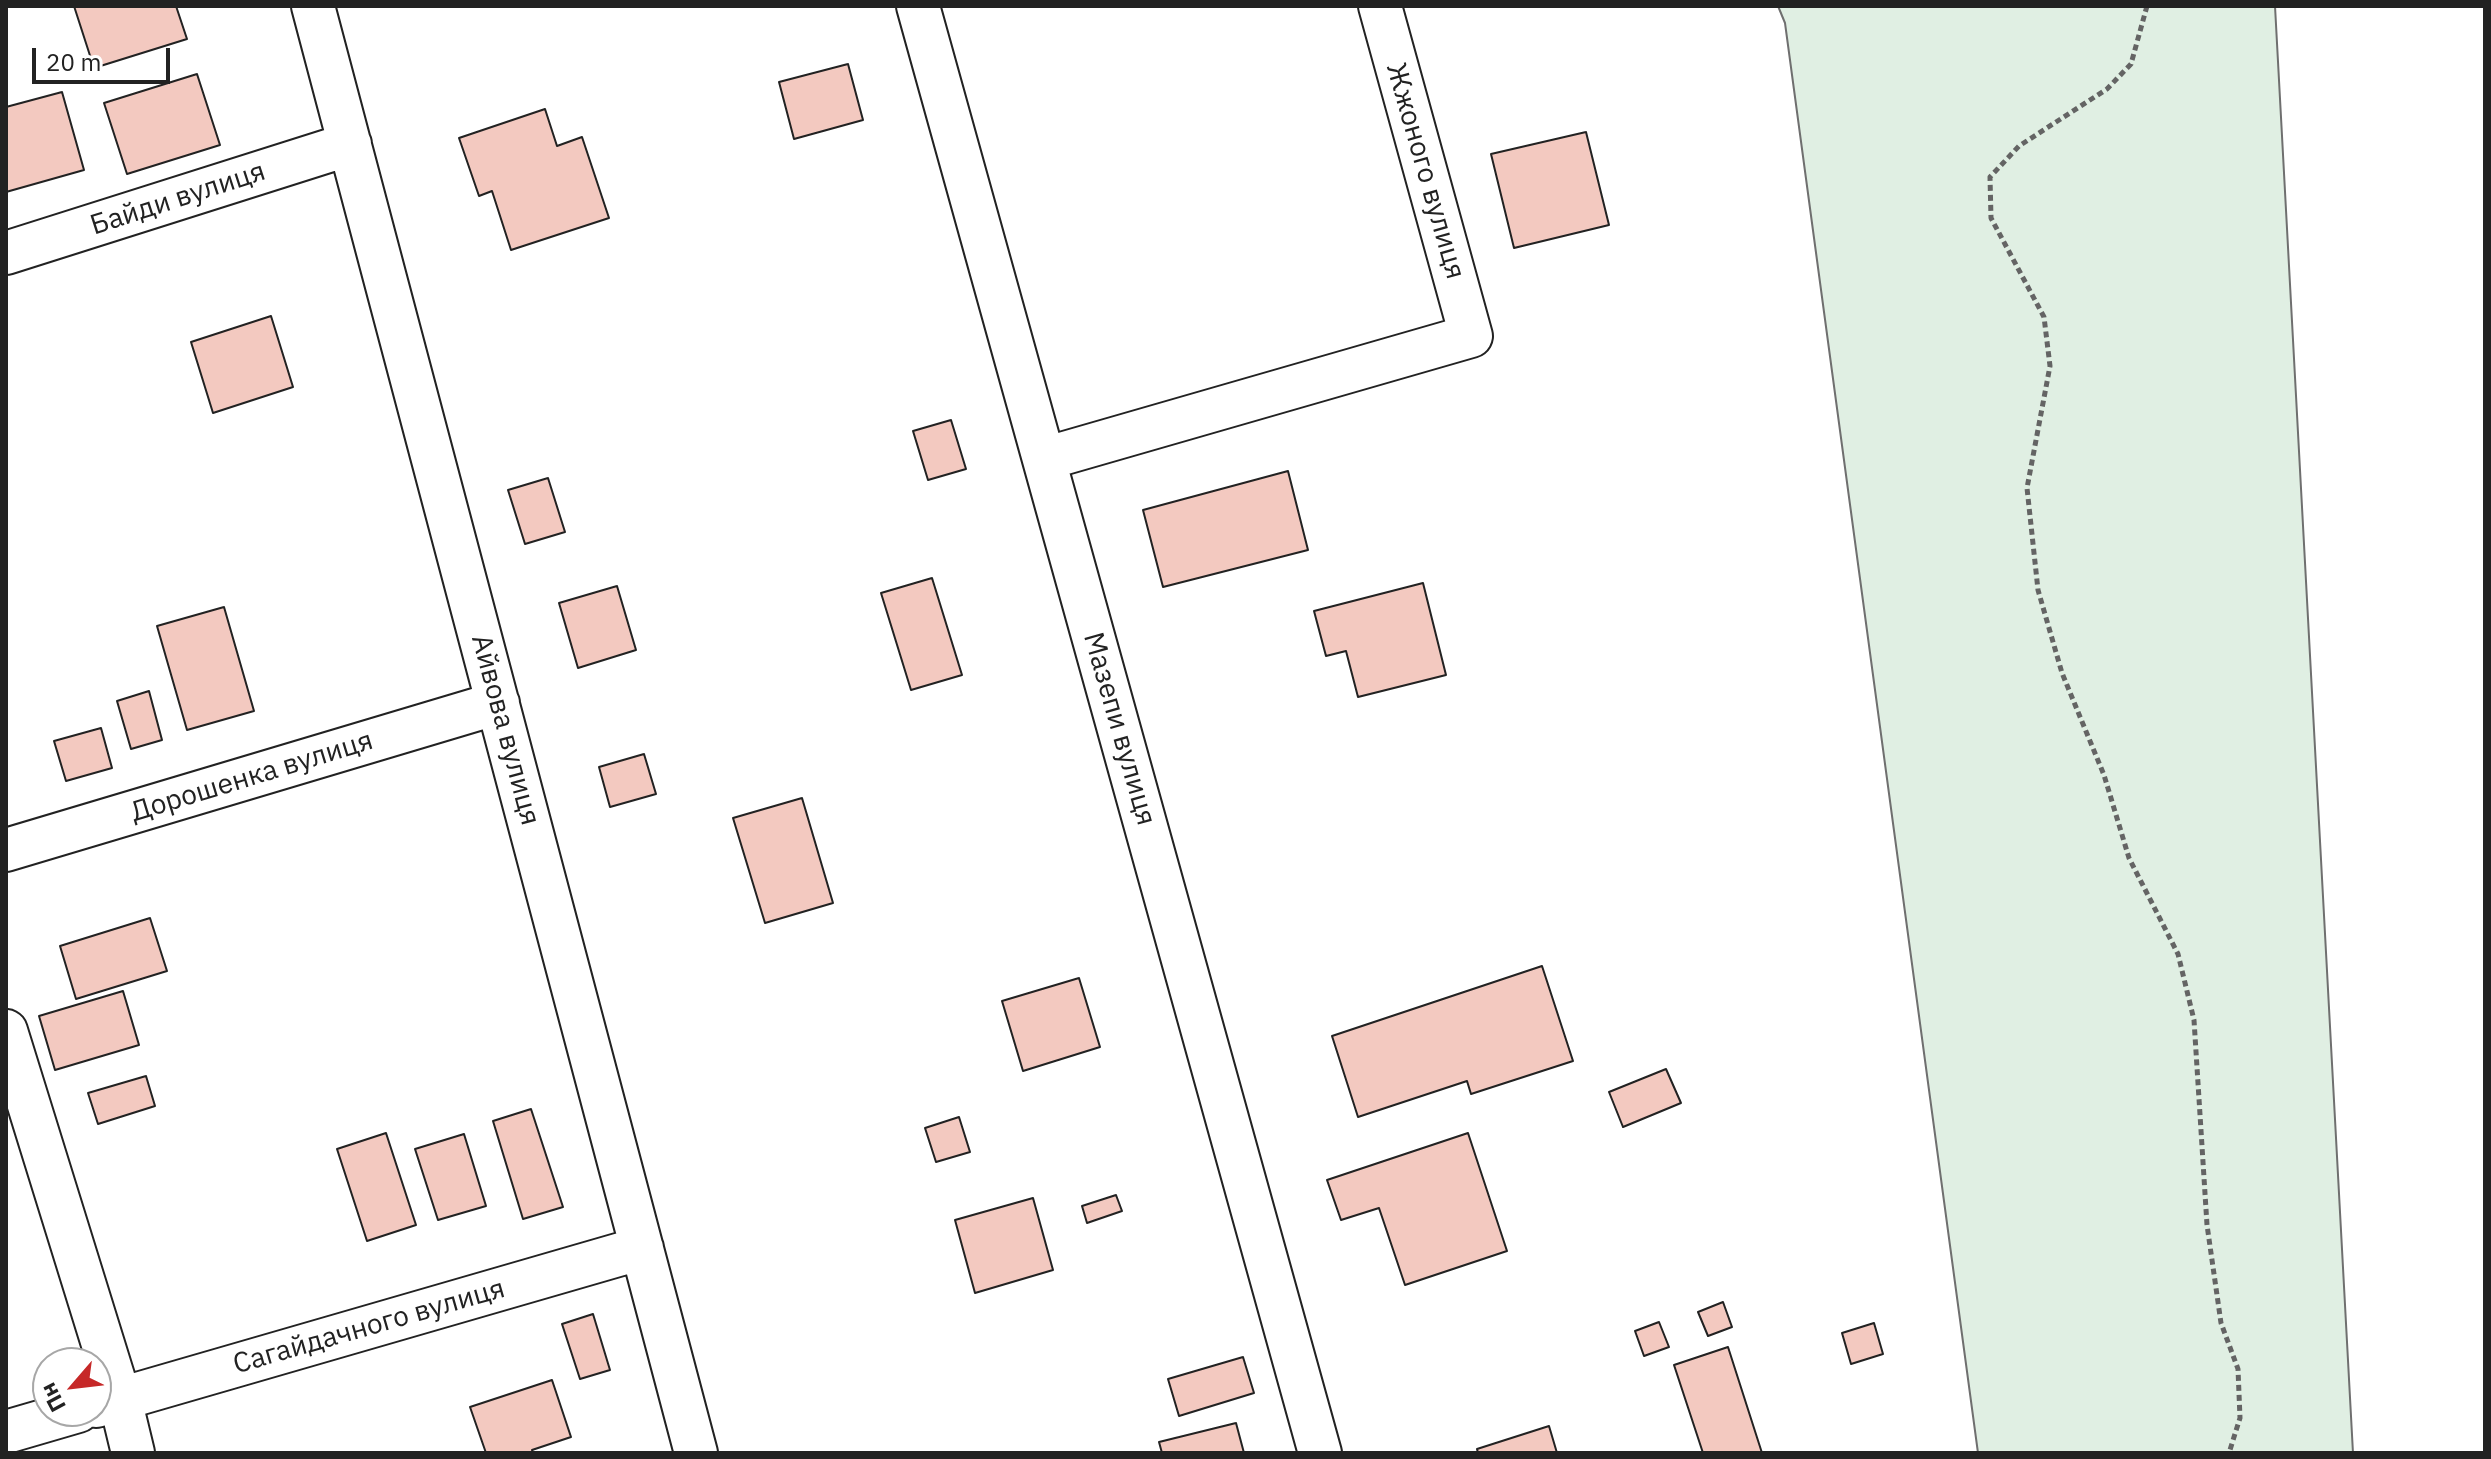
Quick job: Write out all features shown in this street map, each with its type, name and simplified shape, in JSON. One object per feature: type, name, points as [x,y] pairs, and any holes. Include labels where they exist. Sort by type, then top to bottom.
[{"type":"street","name":"Айвова вулиця","points":[[313,6],[696,1453]]},
{"type":"street","name":"Мазепи вулиця","points":[[918,6],[1320,1453]]},
{"type":"street","name":"Жжоного вулиця","points":[[1044,459],[1471,336],[1380,6]]},
{"type":"street","name":"Байди вулиця","points":[[6,253],[350,144]]},
{"type":"street","name":"Дорошенка вулиця","points":[[6,850],[498,703]]},
{"type":"street","points":[[6,1031],[93,1347]]},
{"type":"street","name":"Сагайдачного вулиця","points":[[112,1401],[642,1248]]},
{"type":"street","points":[[112,1410],[133,1453]]},
{"type":"street","points":[[6,1432],[32,1424]]},
{"type":"path","points":[[2147,6],[2131,64],[2107,89],[2019,146],[1990,177],[1991,218],[2044,317],[2050,366],[2027,488],[2038,590],[2062,673],[2104,775],[2129,858],[2178,954],[2194,1020],[2207,1225],[2221,1323],[2238,1369],[2240,1418],[2229,1453]]},
{"type":"green space","points":[[1778,6],[2275,6],[2353,1453],[1978,1453],[1785,23]]},
{"type":"building","points":[[74,6],[176,6],[187,39],[94,68]]},
{"type":"building","points":[[848,64],[863,120],[794,139],[779,82]]},
{"type":"building","points":[[197,74],[220,145],[127,174],[104,103]]},
{"type":"building","points":[[62,92],[84,170],[6,192],[6,107]]},
{"type":"building","points":[[545,109],[557,146],[582,137],[609,218],[511,250],[492,191],[479,196],[459,138]]},
{"type":"building","points":[[1586,132],[1609,225],[1514,248],[1491,154]]},
{"type":"building","points":[[271,316],[293,387],[213,413],[191,342]]},
{"type":"building","points":[[951,420],[966,469],[928,480],[913,431]]},
{"type":"building","points":[[1288,471],[1308,550],[1163,587],[1143,510]]},
{"type":"building","points":[[548,478],[565,532],[525,544],[508,490]]},
{"type":"building","points":[[932,578],[962,675],[911,690],[881,593]]},
{"type":"building","points":[[1423,583],[1446,675],[1358,697],[1346,651],[1326,656],[1314,611]]},
{"type":"building","points":[[617,586],[636,650],[578,668],[559,603]]},
{"type":"building","points":[[224,607],[254,711],[187,730],[157,626]]},
{"type":"building","points":[[149,691],[162,740],[131,749],[117,701]]},
{"type":"building","points":[[101,728],[112,768],[66,781],[54,741]]},
{"type":"building","points":[[644,754],[656,794],[610,807],[599,767]]},
{"type":"building","points":[[802,798],[833,903],[765,923],[733,818]]},
{"type":"building","points":[[150,918],[167,971],[76,999],[60,946]]},
{"type":"building","points":[[1542,966],[1573,1061],[1471,1094],[1467,1081],[1358,1117],[1332,1036]]},
{"type":"building","points":[[1079,978],[1100,1047],[1023,1071],[1002,1001]]},
{"type":"building","points":[[123,991],[139,1045],[55,1070],[39,1016]]},
{"type":"building","points":[[1666,1069],[1681,1103],[1623,1127],[1609,1092]]},
{"type":"building","points":[[146,1076],[155,1106],[98,1124],[88,1093]]},
{"type":"building","points":[[531,1109],[563,1207],[523,1219],[493,1121]]},
{"type":"building","points":[[959,1117],[970,1152],[936,1162],[925,1128]]},
{"type":"building","points":[[386,1133],[416,1225],[367,1241],[337,1149]]},
{"type":"building","points":[[1468,1133],[1507,1251],[1405,1285],[1379,1208],[1341,1220],[1327,1180]]},
{"type":"building","points":[[464,1134],[486,1206],[438,1220],[415,1149]]},
{"type":"building","points":[[1116,1195],[1122,1211],[1087,1223],[1082,1206]]},
{"type":"building","points":[[1033,1198],[1053,1270],[975,1293],[955,1220]]},
{"type":"building","points":[[1723,1302],[1732,1327],[1708,1336],[1698,1312]]},
{"type":"building","points":[[593,1314],[610,1370],[580,1379],[562,1324]]},
{"type":"building","points":[[1659,1322],[1669,1347],[1644,1356],[1635,1331]]},
{"type":"building","points":[[1874,1323],[1883,1354],[1851,1364],[1842,1333]]},
{"type":"building","points":[[1728,1347],[1762,1453],[1703,1453],[1674,1365]]},
{"type":"building","points":[[1243,1357],[1254,1393],[1179,1416],[1168,1379]]},
{"type":"building","points":[[552,1380],[571,1437],[532,1450],[533,1453],[486,1453],[470,1407]]},
{"type":"building","points":[[1236,1423],[1244,1453],[1162,1453],[1159,1442]]},
{"type":"building","points":[[1549,1426],[1557,1453],[1478,1453],[1477,1449]]}]
